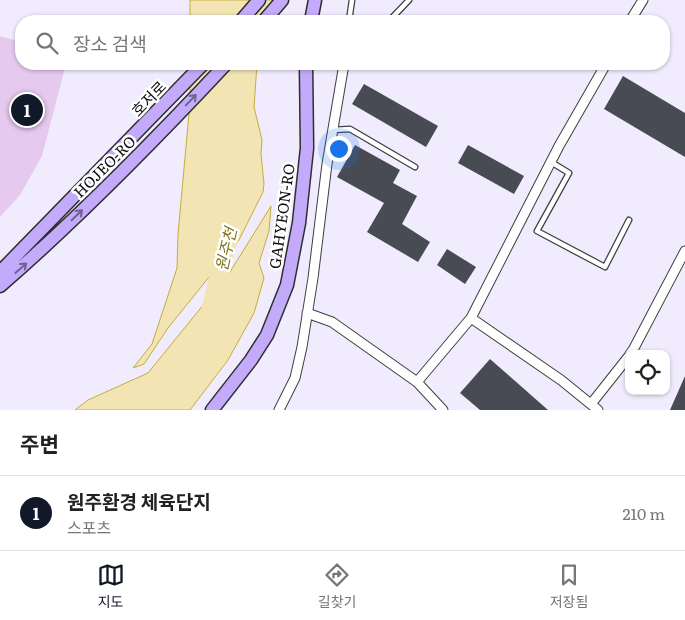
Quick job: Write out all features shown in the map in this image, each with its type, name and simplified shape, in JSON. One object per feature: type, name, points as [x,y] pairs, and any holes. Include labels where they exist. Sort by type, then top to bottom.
[{"type":"street","points":[[246,15],[259,0]]},
{"type":"street","points":[[269,15],[282,0]]},
{"type":"street","points":[[312,15],[315,0]]},
{"type":"street","points":[[633,15],[642,0]]},
{"type":"street","name":"호저로","points":[[0,272],[197,70]]},
{"type":"street","name":"HOJEO-RO","points":[[0,286],[42,250],[220,70]]},
{"type":"street","name":"GAHYEON-RO","points":[[212,410],[268,335],[287,285],[300,223],[307,148],[306,70]]},
{"type":"street","points":[[280,410],[295,378],[302,347],[313,278],[327,164],[344,70]]},
{"type":"street","points":[[417,382],[471,318],[551,162],[603,70]]},
{"type":"street","points":[[634,350],[685,251]]},
{"type":"street","points":[[307,313],[332,322],[417,382],[443,410]]},
{"type":"street","points":[[471,318],[561,380],[598,410]]},
{"type":"street","points":[[591,404],[625,361]]},
{"type":"lane","points":[[350,15],[352,0]]},
{"type":"lane","points":[[395,15],[409,0]]},
{"type":"lane","points":[[333,130],[350,129],[415,167]]},
{"type":"lane","points":[[551,162],[569,173],[537,231],[605,267],[629,220]]},
{"type":"shaded area","points":[[0,36],[15,40],[15,70],[64,70],[42,156],[20,195],[0,217]]},
{"type":"water","points":[[190,0],[272,0],[272,7],[263,12],[263,15],[190,15]]},
{"type":"water","points":[[190,70],[257,70],[254,107],[262,140],[263,192],[239,240],[168,328],[144,364],[133,368],[152,344],[177,268],[178,234],[190,103]]},
{"type":"water","points":[[271,206],[269,231],[259,263],[264,278],[254,313],[228,360],[190,410],[75,410],[88,400],[148,373],[230,272]]},
{"type":"building","points":[[623,76],[685,113],[685,157],[604,109]]},
{"type":"building","points":[[364,84],[438,126],[426,147],[352,104]]},
{"type":"building","points":[[355,145],[400,170],[393,183],[417,196],[402,224],[430,242],[418,262],[367,232],[384,203],[337,177]]},
{"type":"building","points":[[468,145],[524,176],[514,194],[458,163]]},
{"type":"building","points":[[447,249],[476,267],[465,284],[437,265]]},
{"type":"building","points":[[490,359],[548,410],[480,410],[460,393]]},
{"type":"building","points":[[685,376],[685,410],[670,410]]},
{"type":"waterway","name":"원주천","points":[[210,313],[229,235]]},
{"type":"place","name":"원주환경 체육단지","points":[[27,110]]}]
